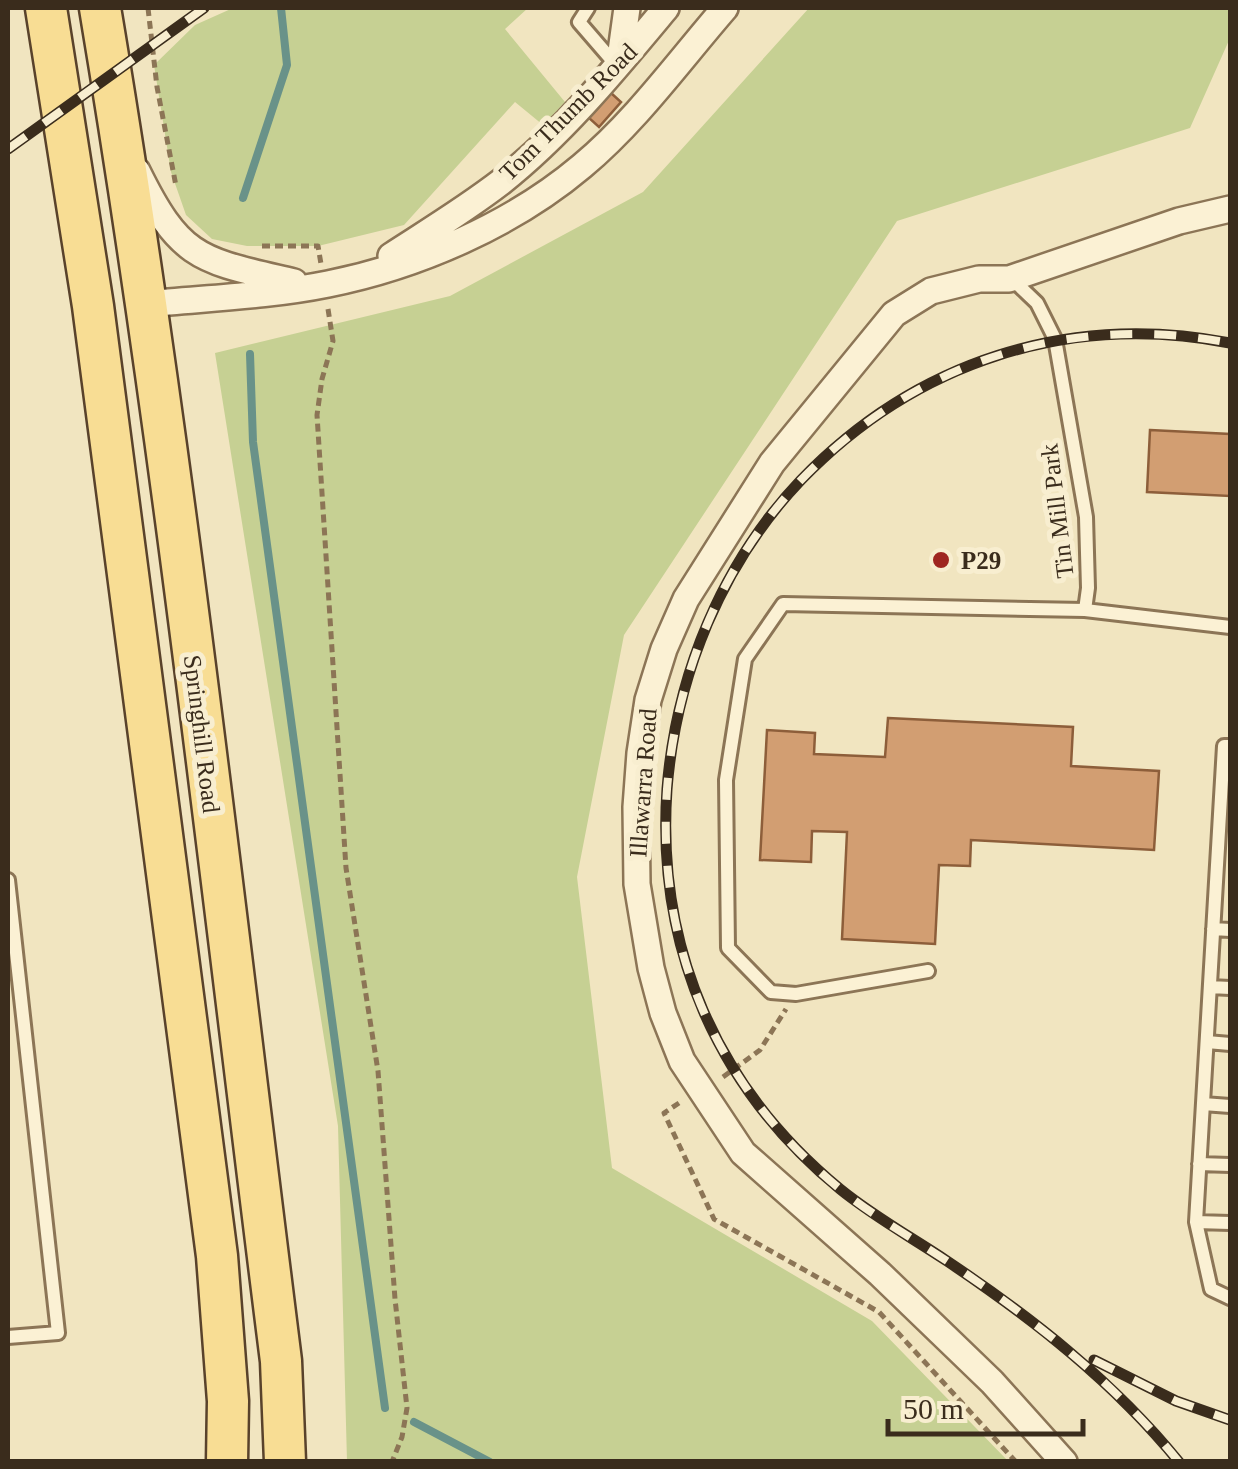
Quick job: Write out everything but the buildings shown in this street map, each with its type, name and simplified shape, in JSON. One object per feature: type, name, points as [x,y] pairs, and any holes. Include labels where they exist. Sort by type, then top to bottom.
[{"type":"main road","name":"Springhill Road","points":[[46,8],[93,306],[218,1256],[228,1462]]},
{"type":"main road","name":"Springhill Road","points":[[100,8],[146,304],[281,1361],[286,1462]]},
{"type":"main road","points":[[93,306],[146,304]]},
{"type":"street","points":[[618,65],[627,8]]},
{"type":"street","name":"Tom Thumb Road","points":[[362,276],[502,180],[532,154],[618,65],[666,8]]},
{"type":"street","points":[[661,81],[706,8]]},
{"type":"street","name":"Tom Thumb Road","points":[[146,304],[319,286],[362,276],[464,239],[558,186],[607,144],[725,8]]},
{"type":"street","name":"Tom Thumb Road","points":[[123,142],[157,211],[179,240],[216,262],[319,286]]},
{"type":"street","name":"Illawarra Road","points":[[1064,1462],[992,1382],[743,1153],[682,1061],[651,968],[637,884],[636,807],[648,700],[664,648],[686,599],[727,531],[772,463],[894,314],[930,291],[1009,278],[1179,221],[1230,208]]},
{"type":"lane","points":[[588,8],[579,22],[618,65]]},
{"type":"lane","name":"Tin Mill Park","points":[[1009,278],[1030,294],[1055,339],[1086,517],[1085,610],[1230,627]]},
{"type":"lane","points":[[928,972],[796,994],[771,992],[728,948],[726,780],[745,659],[783,604],[1085,610]]},
{"type":"lane","points":[[1211,1289],[1196,1222],[1213,930],[1224,870],[1224,746],[1230,746]]},
{"type":"lane","points":[[8,880],[58,1333],[8,1337]]},
{"type":"lane","points":[[1213,930],[1230,930]]},
{"type":"lane","points":[[1210,988],[1230,988]]},
{"type":"lane","points":[[1206,1042],[1230,1044]]},
{"type":"lane","points":[[1202,1104],[1230,1106]]},
{"type":"lane","points":[[1199,1164],[1230,1165]]},
{"type":"lane","points":[[1196,1222],[1230,1224]]},
{"type":"lane","points":[[1211,1289],[1230,1290]]},
{"type":"lane","points":[[1211,1289],[1230,1298]]},
{"type":"path","points":[[148,8],[156,87],[181,200]]},
{"type":"path","points":[[248,246],[318,246],[319,286],[334,341],[322,379],[317,415],[346,868],[378,1071],[407,1408],[392,1462]]},
{"type":"green space","points":[[233,8],[528,8],[505,29],[565,102],[543,125],[515,102],[404,225],[318,246],[247,246],[212,239],[186,215],[171,172],[154,65],[195,25]]},
{"type":"green space","points":[[809,8],[1230,8],[1230,38],[1190,128],[897,221],[624,635],[577,877],[612,1168],[872,1321],[1008,1461],[347,1461],[338,1126],[215,353],[450,296],[643,192]]},
{"type":"waterway","points":[[243,198],[287,65],[281,8]]},
{"type":"waterway","points":[[250,354],[253,442],[385,1408]]},
{"type":"waterway","points":[[414,1422],[490,1462]]},
{"type":"railway","points":[[8,149],[204,8]]},
{"type":"railway","points":[[1179,1462],[1127,1405],[1070,1353],[979,1283],[840,1189],[797,1149],[760,1106],[728,1060],[703,1011],[684,959],[672,904],[666,848],[667,789],[681,704],[693,663],[726,584],[773,512],[846,439],[894,404],[945,376],[998,355],[1054,341],[1111,335],[1170,335],[1230,343]]},
{"type":"railway","points":[[1094,1360],[1176,1401],[1230,1420]]},
{"type":"place","name":"P29","points":[[941,560]]}]
